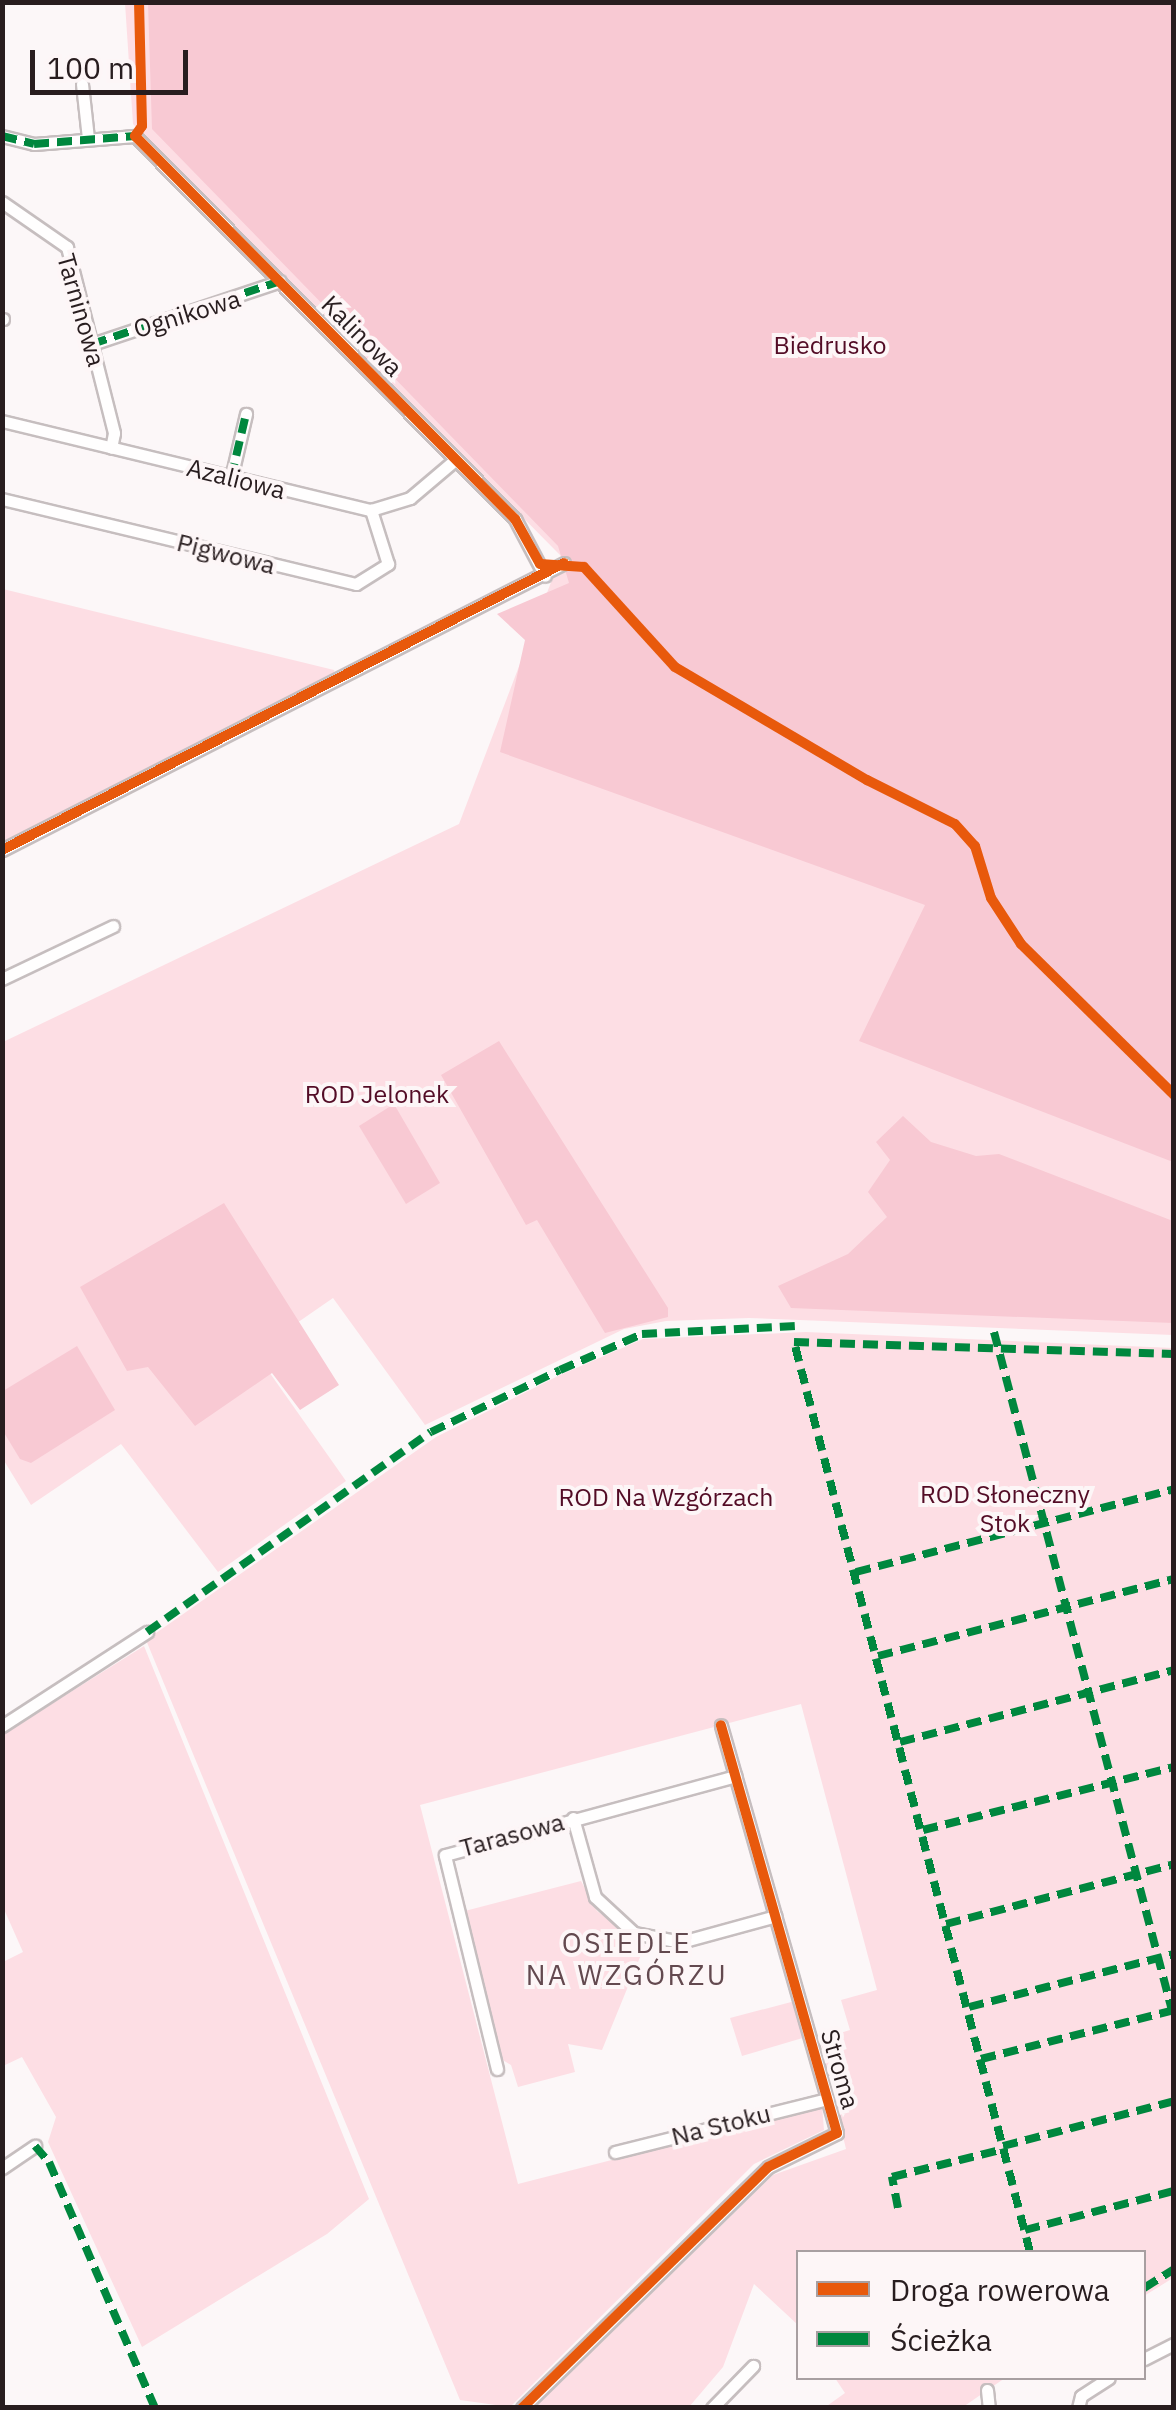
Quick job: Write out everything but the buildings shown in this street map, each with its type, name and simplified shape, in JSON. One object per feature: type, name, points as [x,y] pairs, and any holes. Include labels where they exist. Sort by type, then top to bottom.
[{"type":"street","points":[[82,84],[88,138]]},
{"type":"street","name":"Kalinowa","points":[[2,136],[34,144],[135,136],[515,519],[545,576]]},
{"type":"street","name":"Tarninowa","points":[[2,202],[67,248],[114,433],[111,448]]},
{"type":"street","name":"Ognikowa","points":[[92,344],[280,281]]},
{"type":"street","points":[[231,478],[246,414]]},
{"type":"street","name":"Azaliowa","points":[[2,421],[371,510]]},
{"type":"street","points":[[371,510],[410,498],[456,459]]},
{"type":"street","name":"Pigwowa","points":[[2,499],[356,584],[388,564],[371,510]]},
{"type":"street","points":[[2,850],[564,563]]},
{"type":"street","points":[[2,979],[113,926]]},
{"type":"street","points":[[2,1726],[146,1632]]},
{"type":"street","name":"Stroma","points":[[522,2408],[768,2168],[837,2133],[721,1725]]},
{"type":"street","name":"Tarasowa","points":[[497,2069],[442,1860],[450,1852],[735,1776]]},
{"type":"street","points":[[573,1818],[595,1897],[634,1933],[681,1942],[776,1916]]},
{"type":"street","name":"Na Stoku","points":[[614,2152],[828,2098]]},
{"type":"street","points":[[2,2168],[35,2146]]},
{"type":"street","points":[[1146,2359],[1174,2344]]},
{"type":"street","points":[[712,2408],[754,2366]]},
{"type":"street","points":[[1079,2402],[1106,2380]]},
{"type":"street","points":[[987,2390],[989,2408]]},
{"type":"green space","name":"Biedrusko","points":[[125,3],[1173,3],[1173,1335],[749,1318],[666,1321],[624,1329],[425,1425],[333,1298],[255,1352],[346,1481],[218,1572],[121,1444],[31,1505],[3,1459],[3,1042],[459,824],[561,556],[133,124]]},
{"type":"green space","name":"Biedrusko","points":[[148,3],[1173,3],[1173,1162],[859,1041],[925,905],[500,752],[525,640],[497,614],[569,583],[558,546],[152,129]]},
{"type":"green space","points":[[3,589],[334,670],[335,679],[3,843]]},
{"type":"green space","points":[[499,1041],[668,1308],[668,1317],[605,1333],[537,1220],[526,1225],[441,1075]]},
{"type":"green space","points":[[394,1104],[440,1183],[406,1204],[359,1126]]},
{"type":"green space","points":[[903,1116],[931,1142],[976,1156],[999,1154],[1173,1221],[1173,1323],[791,1308],[778,1286],[848,1254],[887,1217],[868,1192],[890,1160],[876,1142]]},
{"type":"green space","points":[[224,1203],[339,1385],[300,1410],[272,1373],[195,1426],[148,1367],[127,1371],[80,1287]]},
{"type":"green space","points":[[806,1332],[1173,1348],[1173,2278],[1146,2295],[1146,2250],[796,2250],[796,2323],[754,2284],[723,2367],[689,2407],[535,2407],[773,2175],[846,2149],[820,2039],[850,2030],[841,2000],[877,1990],[801,1704],[420,1805],[518,2184],[822,2106],[824,2130],[754,2164],[510,2407],[460,2400],[146,1640],[436,1437],[643,1339]]},
{"type":"green space","points":[[77,1346],[115,1410],[31,1463],[20,1459],[3,1431],[3,1391]]},
{"type":"green space","points":[[144,1646],[369,2199],[327,2234],[142,2347],[48,2142],[56,2117],[22,2057],[3,2066],[3,1962],[23,1952],[3,1907],[2,1735]]},
{"type":"green space","points":[[581,1881],[597,1911],[645,1945],[602,2050],[568,2044],[575,2072],[518,2087],[511,2065],[498,2057],[461,1912]]},
{"type":"green space","points":[[795,2001],[806,2037],[742,2056],[730,2018]]},
{"type":"green space","points":[[836,2380],[1002,2380],[963,2407],[824,2408],[845,2393]]},
{"type":"marked path","points":[[2,136],[34,144],[135,136]]},
{"type":"marked path","points":[[92,344],[280,281]]},
{"type":"marked path","points":[[231,478],[246,414]]},
{"type":"marked path","points":[[147,1632],[431,1432],[560,1370],[642,1334],[796,1326]]},
{"type":"marked path","points":[[994,1332],[1174,2018]]},
{"type":"marked path","points":[[1029,2250],[794,1342],[1174,1354]]},
{"type":"marked path","points":[[856,1572],[1174,1489]]},
{"type":"marked path","points":[[878,1656],[1174,1579]]},
{"type":"marked path","points":[[900,1742],[1174,1670]]},
{"type":"marked path","points":[[923,1830],[1174,1767]]},
{"type":"marked path","points":[[946,1924],[1174,1864]]},
{"type":"marked path","points":[[969,2007],[1174,1954]]},
{"type":"marked path","points":[[981,2059],[1174,2010]]},
{"type":"marked path","points":[[1003,2146],[1174,2101]]},
{"type":"marked path","points":[[35,2146],[49,2162],[155,2408]]},
{"type":"marked path","points":[[898,2208],[892,2177],[1004,2149]]},
{"type":"marked path","points":[[1025,2230],[1174,2191]]},
{"type":"marked path","points":[[1146,2287],[1174,2269]]},
{"type":"cycle path","points":[[139,2],[142,126],[135,136],[515,519],[540,564],[584,567],[675,667],[867,780],[955,824],[975,846],[991,898],[1021,944],[1174,1095]]},
{"type":"cycle path","points":[[2,850],[564,563]]},
{"type":"cycle path","points":[[522,2408],[768,2167],[837,2133],[721,1725]]},
{"type":"district","name":"OSIEDLE NA WZGÓRZU","points":[[627,1959]]},
{"type":"park label","name":"ROD Jelonek","points":[[377,1094]]},
{"type":"park label","name":"ROD Na Wzgórzach","points":[[666,1497]]},
{"type":"park label","name":"ROD Słoneczny Stok","points":[[1005,1510]]}]
